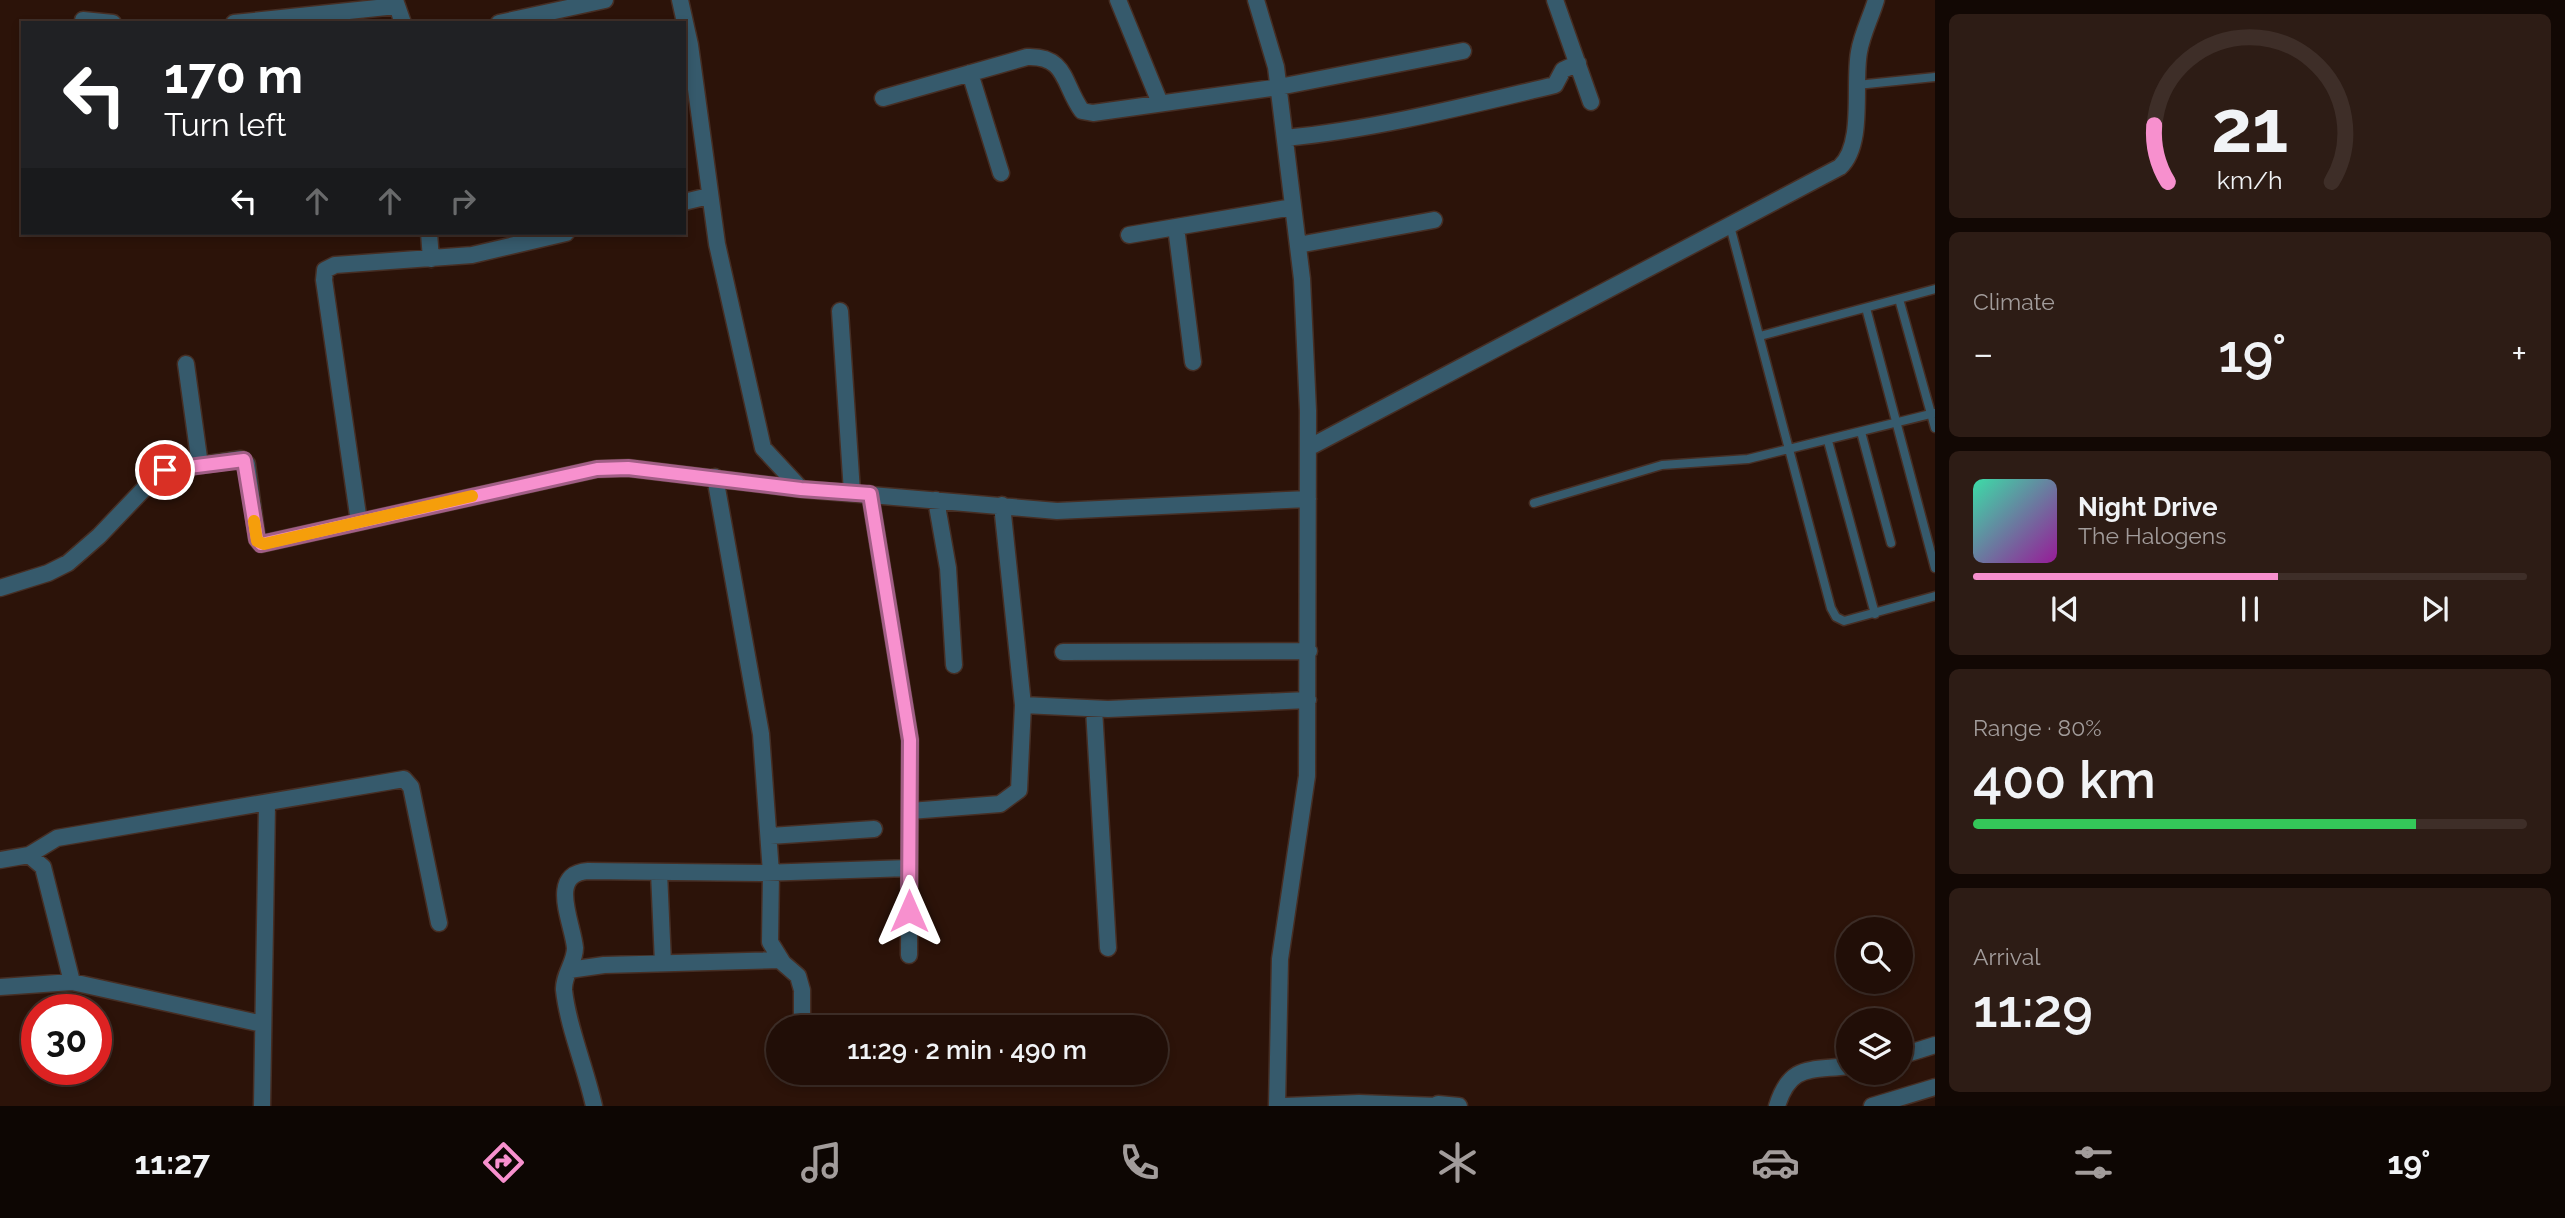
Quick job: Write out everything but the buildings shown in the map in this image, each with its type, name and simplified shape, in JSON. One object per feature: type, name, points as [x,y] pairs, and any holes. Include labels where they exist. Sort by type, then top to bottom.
[{"type":"street","points":[[508,21],[606,0]]},
{"type":"street","points":[[680,0],[685,21]]},
{"type":"street","points":[[1118,0],[1160,103]]},
{"type":"street","points":[[1256,0],[1276,67],[1302,279],[1308,448],[1307,776],[1280,959],[1277,1106]]},
{"type":"street","points":[[1555,0],[1591,102]]},
{"type":"street","points":[[1308,448],[1840,167],[1849,159],[1854,136],[1859,51],[1876,0]]},
{"type":"street","points":[[250,21],[395,3],[402,21]]},
{"type":"street","points":[[83,20],[93,21]]},
{"type":"street","points":[[686,27],[709,196],[729,301],[763,449],[801,489]]},
{"type":"street","points":[[883,98],[1027,57],[1044,56],[1059,68],[1082,111],[1093,113],[1279,87],[1463,51]]},
{"type":"street","points":[[1285,138],[1337,133],[1402,121],[1555,85],[1563,70],[1578,63]]},
{"type":"street","points":[[970,73],[1001,173]]},
{"type":"street","points":[[686,202],[709,196]]},
{"type":"street","points":[[1129,235],[1293,207]]},
{"type":"street","points":[[1298,245],[1434,220]]},
{"type":"street","points":[[1176,227],[1193,362]]},
{"type":"street","points":[[429,235],[431,258]]},
{"type":"street","points":[[359,522],[324,274],[335,265],[486,253],[558,235]]},
{"type":"street","points":[[840,311],[852,492]]},
{"type":"street","points":[[186,364],[200,465]]},
{"type":"street","points":[[0,588],[27,581],[68,563],[99,536],[157,473],[200,465],[246,461],[257,539],[261,544],[597,469],[628,468],[801,489],[1057,511],[1308,499]]},
{"type":"street","points":[[715,477],[757,706],[770,835],[770,942],[781,960],[798,976],[802,990],[802,1015]]},
{"type":"street","points":[[870,494],[910,740],[909,955]]},
{"type":"street","points":[[936,500],[948,568],[954,665]]},
{"type":"street","points":[[910,811],[1000,804],[1019,790],[1023,705],[1002,505]]},
{"type":"street","points":[[1063,652],[1309,651]]},
{"type":"street","points":[[1023,705],[1094,709],[1308,700]]},
{"type":"street","points":[[1094,709],[1108,948]]},
{"type":"street","points":[[0,860],[29,855],[57,838],[408,780],[439,923]]},
{"type":"street","points":[[262,1106],[267,803]]},
{"type":"street","points":[[770,835],[874,829]]},
{"type":"street","points":[[29,855],[43,867],[72,982]]},
{"type":"street","points":[[594,1106],[565,994],[564,984],[575,949],[564,889],[570,877],[582,872],[771,873],[909,868]]},
{"type":"street","points":[[659,872],[663,963]]},
{"type":"street","points":[[569,970],[663,963],[781,960]]},
{"type":"street","points":[[0,987],[72,982],[263,1024]]},
{"type":"street","points":[[1913,1052],[1935,1045]]},
{"type":"street","points":[[1777,1106],[1784,1085],[1793,1076],[1836,1068]]},
{"type":"street","points":[[1872,1106],[1935,1087]]},
{"type":"street","points":[[1285,1106],[1359,1102],[1459,1106]]},
{"type":"lane","points":[[1857,85],[1935,77]]},
{"type":"lane","points":[[1730,226],[1831,608],[1836,617],[1844,621],[1935,596]]},
{"type":"lane","points":[[1760,336],[1935,290]]},
{"type":"lane","points":[[1899,299],[1935,428]]},
{"type":"lane","points":[[1866,308],[1935,568]]},
{"type":"lane","points":[[1534,503],[1662,465],[1725,463],[1790,450],[1933,414]]},
{"type":"lane","points":[[1861,432],[1891,542]]},
{"type":"lane","points":[[1828,440],[1874,614]]},
{"type":"slow traffic","points":[[254,521],[257,541],[264,544],[472,496]]},
{"type":"route","points":[[165,470],[241,459],[246,461],[257,539],[261,544],[597,469],[628,468],[801,489],[870,494],[910,740],[909,911]]}]
